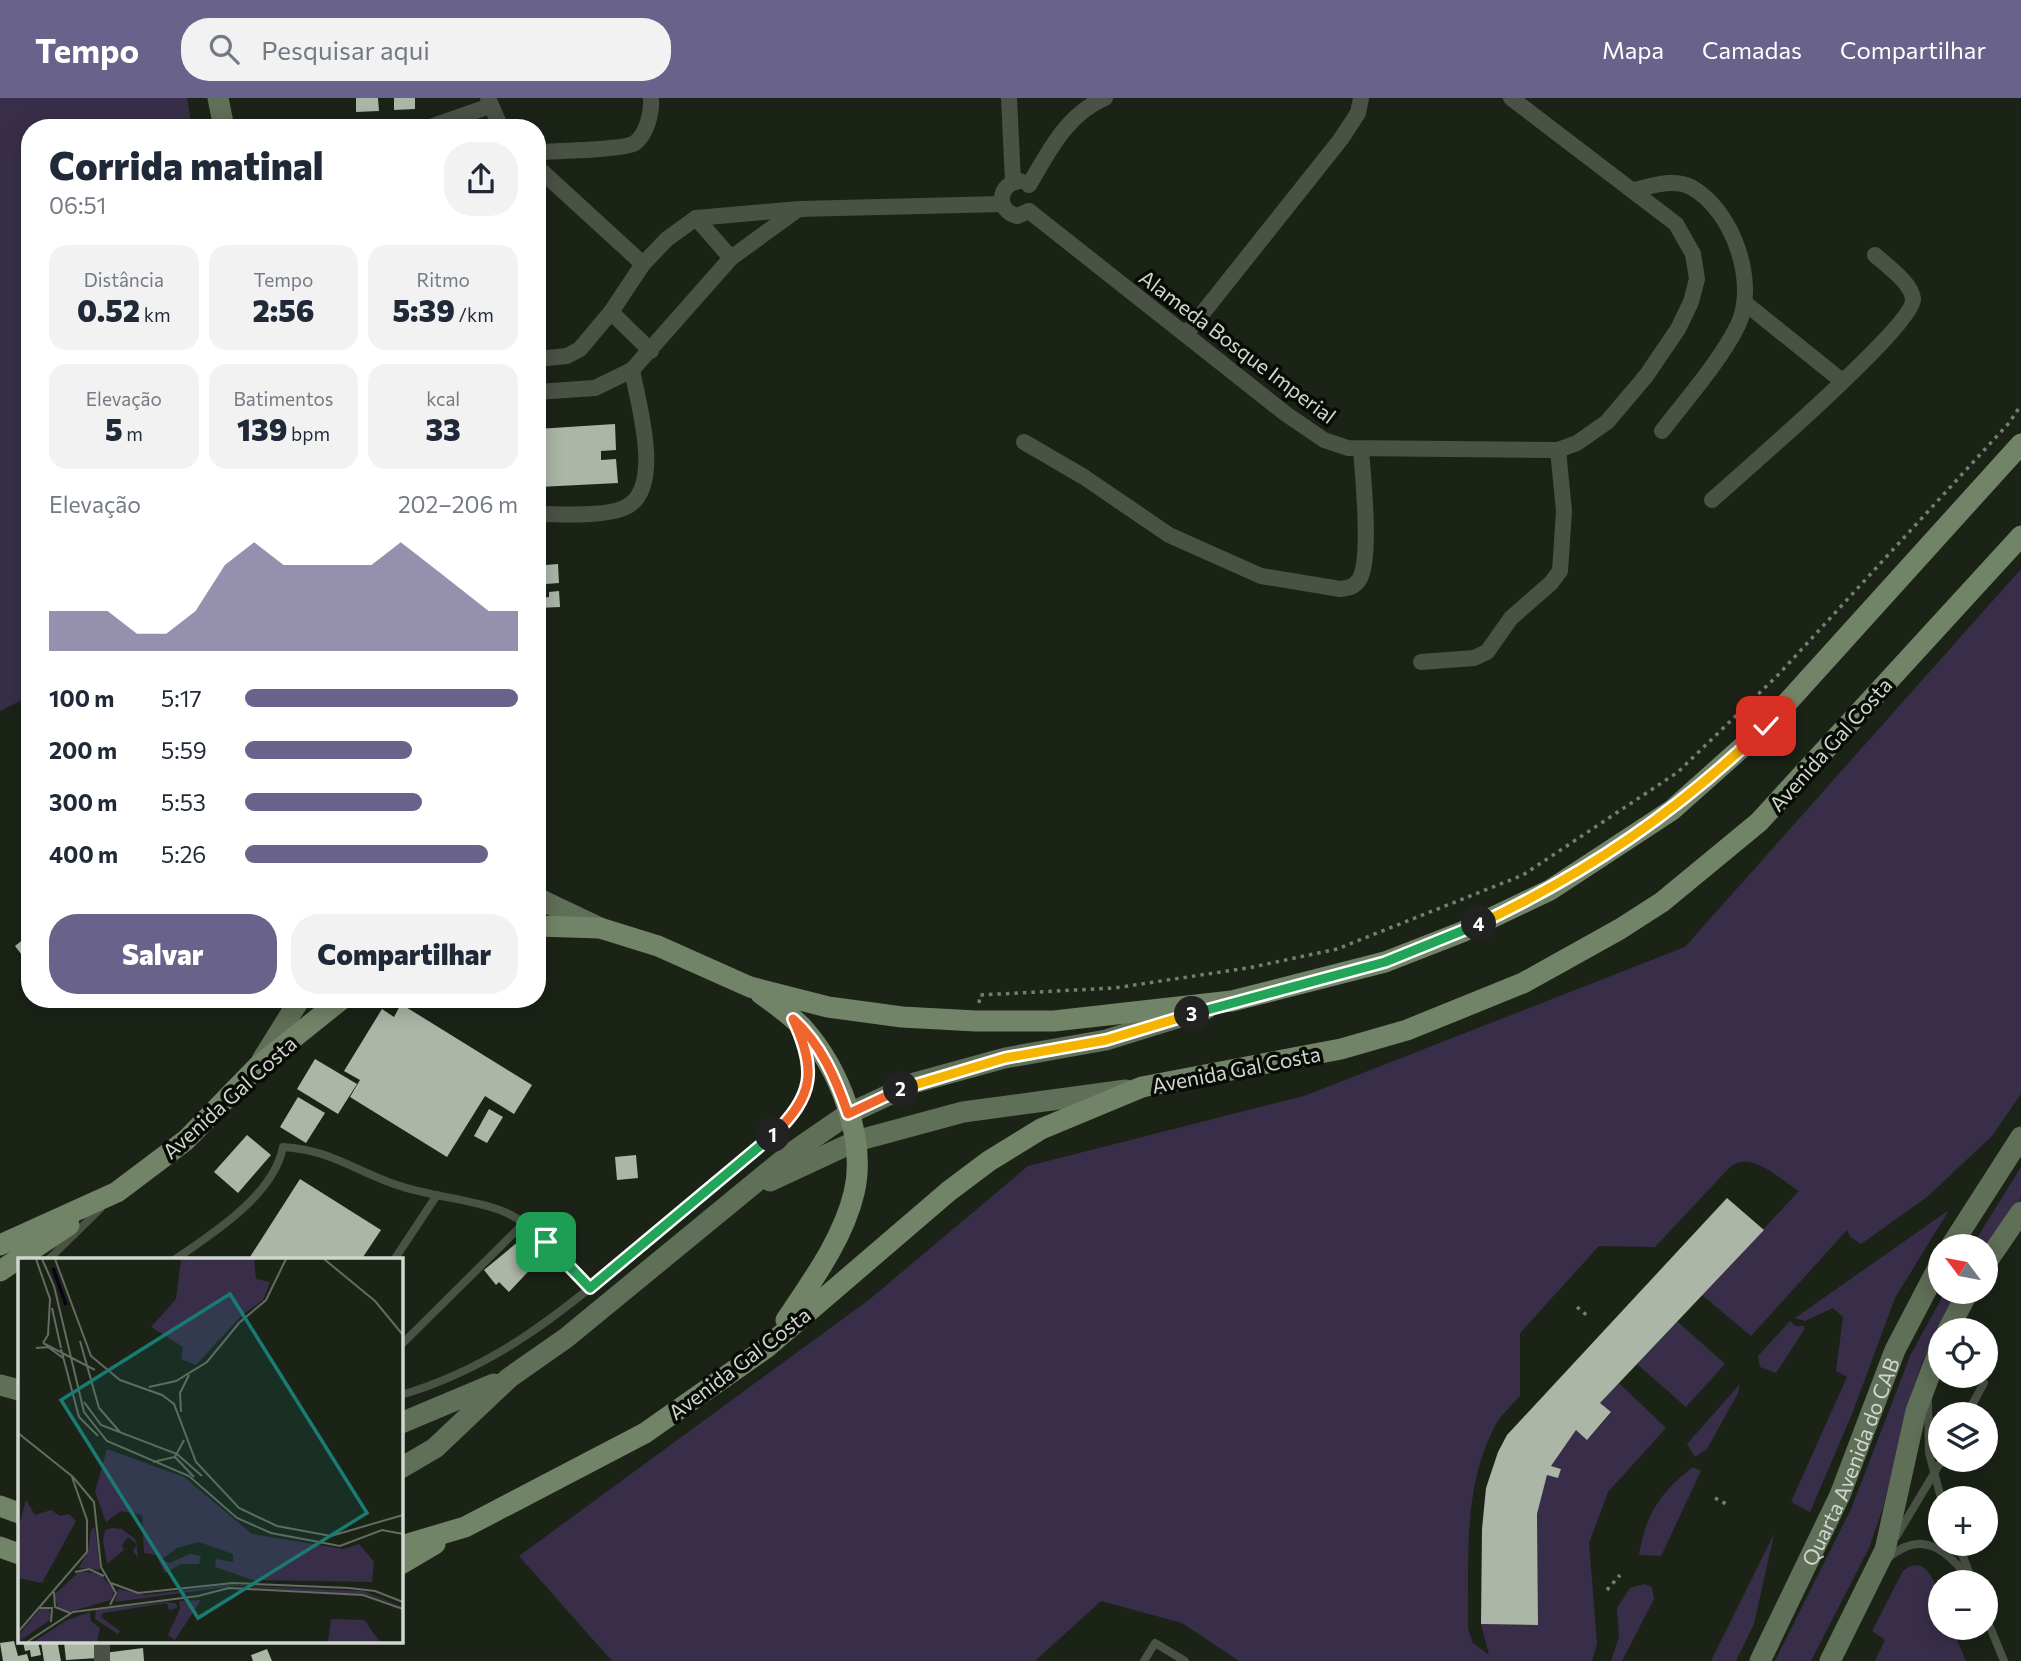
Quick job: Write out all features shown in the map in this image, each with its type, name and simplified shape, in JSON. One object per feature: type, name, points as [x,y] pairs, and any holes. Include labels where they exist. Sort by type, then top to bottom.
[{"type":"main road","points":[[218,98],[222,119]]},
{"type":"main road","points":[[402,1467],[435,1448],[509,1378],[566,1338],[790,1154],[848,1114],[914,1083],[1005,1058],[1106,1040],[1232,1001],[1385,962],[1462,932],[1550,890],[1672,810],[1766,726],[2021,444]]},
{"type":"main road","name":"Avenida Gal Costa","points":[[402,1546],[466,1527],[646,1433],[766,1348],[949,1191],[989,1161],[1041,1129],[1142,1087],[1341,1049],[1407,1030],[1523,983],[1620,929],[1662,902],[1759,822],[2021,536]]},
{"type":"main road","points":[[546,902],[600,928],[658,946],[750,987],[828,1007],[902,1017],[1054,1021],[1232,1001]]},
{"type":"main road","points":[[546,926],[600,928]]},
{"type":"main road","points":[[750,987],[793,1019],[829,1065],[856,1140],[855,1191],[846,1218],[815,1278],[766,1348]]},
{"type":"main road","points":[[257,1067],[294,1008]]},
{"type":"main road","name":"Avenida Gal Costa","points":[[0,1245],[117,1192],[186,1140],[257,1067],[331,1008]]},
{"type":"main road","points":[[742,1194],[856,1140],[963,1112],[1142,1087]]},
{"type":"main road","points":[[1959,1234],[2021,1138]]},
{"type":"main road","points":[[19,1258],[117,1192]]},
{"type":"main road","points":[[1998,1246],[2021,1212]]},
{"type":"main road","points":[[0,1271],[18,1259]]},
{"type":"main road","name":"Quarta Avenida do CAB","points":[[1760,1661],[1840,1495],[1895,1350],[1928,1287]]},
{"type":"main road","name":"Quarta Avenida do CAB","points":[[1830,1661],[1878,1567],[1890,1536],[1913,1422],[1928,1376]]},
{"type":"main road","points":[[402,1423],[509,1378]]},
{"type":"main road","points":[[0,1384],[18,1390]]},
{"type":"main road","points":[[0,1506],[18,1513]]},
{"type":"main road","points":[[402,1563],[466,1527]]},
{"type":"main road","points":[[0,1547],[18,1554]]},
{"type":"street","points":[[546,151],[629,146],[643,133],[652,109],[651,98]]},
{"type":"street","points":[[1009,98],[1021,183],[1035,201],[1029,211]]},
{"type":"street","points":[[1001,204],[1003,191],[1021,183],[1061,131],[1093,103],[1105,98]]},
{"type":"street","points":[[1186,334],[1341,139],[1358,113],[1360,98]]},
{"type":"street","name":"Alameda Bosque Imperial","points":[[696,218],[799,209],[1001,204],[1010,214],[1017,216],[1029,211],[1303,427],[1324,440],[1361,450],[1559,450],[1577,443],[1607,422],[1646,376],[1678,330],[1691,302],[1697,279],[1693,254],[1676,224],[1511,98]]},
{"type":"street","points":[[449,119],[489,102],[497,119]]},
{"type":"street","points":[[546,175],[643,264]]},
{"type":"street","points":[[1634,190],[1667,182],[1692,188],[1722,218],[1739,248],[1745,272],[1745,303],[1727,342],[1662,431]]},
{"type":"street","points":[[546,391],[595,388],[632,370],[652,351],[731,258],[799,209]]},
{"type":"street","points":[[546,358],[567,356],[580,349],[611,312],[643,264],[667,239],[696,218],[731,258]]},
{"type":"street","points":[[1712,500],[1842,382],[1900,325],[1911,310],[1913,298],[1909,288],[1875,255]]},
{"type":"street","points":[[1745,303],[1842,382]]},
{"type":"street","points":[[611,312],[652,351]]},
{"type":"street","points":[[546,513],[622,509],[640,496],[647,475],[644,435],[632,370]]},
{"type":"street","points":[[1024,442],[1084,477],[1169,535],[1261,576],[1340,589],[1351,588],[1360,579],[1366,559],[1361,450]]},
{"type":"street","points":[[1421,663],[1474,658],[1486,652],[1511,618],[1551,583],[1560,571],[1564,511],[1559,450]]},
{"type":"lane","points":[[402,1395],[440,1384],[490,1360],[530,1336],[771,1137],[796,1110],[805,1096],[809,1079],[808,1058],[793,1019]]},
{"type":"lane","points":[[177,1258],[235,1219],[280,1163],[283,1147],[335,1156],[393,1183],[499,1209],[523,1224],[590,1288]]},
{"type":"lane","points":[[50,1258],[117,1192]]},
{"type":"lane","points":[[395,1258],[437,1195]]},
{"type":"lane","points":[[402,1344],[523,1224]]},
{"type":"lane","points":[[1928,1376],[1927,1423],[1937,1486]]},
{"type":"lane","points":[[1878,1567],[1935,1472]]},
{"type":"lane","points":[[1878,1567],[1903,1548],[1926,1543],[1951,1559],[1962,1570]]},
{"type":"lane","points":[[1995,1640],[2004,1661]]},
{"type":"lane","points":[[1144,1661],[1155,1643],[1185,1661]]},
{"type":"path","points":[[976,1021],[980,995],[1114,988],[1248,968],[1337,949],[1523,875],[1678,772],[1779,674],[2010,423],[2021,405]]},
{"type":"path","points":[[1577,1307],[1590,1318]]},
{"type":"path","points":[[1715,1499],[1730,1506]]},
{"type":"path","points":[[1607,1590],[1620,1575]]},
{"type":"shaded area","points":[[0,98],[187,98],[190,119],[21,119],[21,700],[0,711]]},
{"type":"shaded area","points":[[2021,569],[2021,1094],[1992,1136],[1927,1197],[1861,1244],[1850,1237],[1847,1230],[1751,1336],[1702,1295],[1799,1191],[1765,1168],[1747,1162],[1730,1167],[1655,1247],[1599,1246],[1520,1333],[1520,1396],[1496,1424],[1485,1448],[1472,1498],[1468,1551],[1468,1629],[1473,1643],[1489,1655],[1481,1624],[1538,1625],[1537,1514],[1547,1475],[1558,1477],[1561,1469],[1551,1466],[1576,1430],[1588,1439],[1611,1413],[1600,1403],[1619,1383],[1666,1428],[1608,1492],[1589,1543],[1597,1644],[1592,1661],[1239,1661],[1182,1623],[1101,1601],[1035,1661],[612,1661],[519,1556],[870,1299],[1028,1166],[1304,1096],[1685,947]]},
{"type":"shaded area","points":[[2021,1167],[2021,1198],[1996,1234],[1979,1234]]},
{"type":"shaded area","points":[[1949,1210],[1934,1234],[1928,1234],[1928,1244],[1895,1298],[1852,1414],[1810,1512],[1791,1502],[1847,1377],[1836,1371],[1843,1317],[1833,1308],[1805,1321],[1795,1318]]},
{"type":"shaded area","points":[[1938,1304],[1951,1304],[1944,1318],[1931,1318]]},
{"type":"shaded area","points":[[1677,1321],[1725,1364],[1686,1407],[1637,1364]]},
{"type":"shaded area","points":[[1790,1321],[1795,1326],[1804,1326],[1804,1330],[1776,1373],[1760,1367],[1758,1356]]},
{"type":"shaded area","points":[[1928,1323],[1928,1350],[1910,1397],[1883,1508],[1869,1548],[1811,1661],[1775,1661],[1851,1509],[1911,1354]]},
{"type":"shaded area","points":[[1740,1384],[1738,1393],[1707,1449],[1695,1457],[1687,1444]]},
{"type":"shaded area","points":[[1693,1467],[1701,1471],[1661,1556],[1639,1555],[1646,1527],[1656,1505]]},
{"type":"shaded area","points":[[1774,1534],[1754,1624],[1736,1661],[1711,1661]]},
{"type":"shaded area","points":[[1919,1565],[1928,1572],[1928,1640],[1957,1640],[1966,1661],[1875,1661],[1885,1640],[1872,1631],[1903,1571],[1910,1566]]},
{"type":"shaded area","points":[[1644,1584],[1652,1587],[1654,1599],[1622,1661],[1611,1661],[1619,1637],[1617,1608],[1630,1588]]},
{"type":"building","points":[[356,98],[378,98],[379,111],[356,112]]},
{"type":"building","points":[[394,98],[415,98],[415,109],[394,110]]},
{"type":"building","points":[[615,424],[616,450],[601,451],[601,460],[616,459],[618,483],[546,487],[546,428]]},
{"type":"building","points":[[558,564],[559,583],[546,584],[546,565]]},
{"type":"building","points":[[559,591],[560,607],[546,608],[549,592]]},
{"type":"building","points":[[21,941],[21,954],[15,946]]},
{"type":"building","points":[[399,1008],[407,1008],[532,1085],[514,1114],[485,1096],[447,1157],[350,1097],[360,1080],[344,1071],[382,1009],[394,1017]]},
{"type":"building","points":[[315,1059],[357,1084],[338,1114],[297,1089]]},
{"type":"building","points":[[298,1097],[325,1113],[306,1143],[280,1127]]},
{"type":"building","points":[[489,1109],[503,1117],[487,1143],[474,1136]]},
{"type":"building","points":[[247,1135],[271,1155],[238,1193],[214,1172]]},
{"type":"building","points":[[636,1155],[638,1178],[617,1180],[615,1157]]},
{"type":"building","points":[[300,1179],[381,1230],[362,1258],[249,1258]]},
{"type":"building","points":[[1727,1198],[1764,1230],[1600,1403],[1611,1412],[1587,1440],[1576,1430],[1551,1466],[1561,1469],[1558,1478],[1547,1475],[1537,1514],[1538,1625],[1481,1624],[1482,1529],[1486,1488],[1498,1452],[1507,1435]]},
{"type":"building","points":[[519,1241],[540,1259],[509,1292],[499,1282],[496,1285],[484,1270]]},
{"type":"building","points":[[14,1641],[18,1656],[27,1654],[29,1661],[3,1661],[0,1643]]},
{"type":"building","points":[[23,1644],[38,1644],[41,1655],[31,1657],[30,1650],[25,1651]]},
{"type":"building","points":[[41,1644],[59,1644],[61,1661],[44,1661]]},
{"type":"building","points":[[64,1644],[97,1644],[98,1658],[66,1660]]},
{"type":"building","points":[[143,1648],[144,1661],[105,1661],[104,1653]]},
{"type":"building","points":[[267,1649],[272,1661],[253,1661],[251,1655]]},
{"type":"route","points":[[546,1242],[590,1288],[771,1137],[796,1110],[805,1096],[809,1079],[808,1058],[793,1019],[829,1065],[848,1114],[914,1083],[1005,1058],[1106,1040],[1232,1001],[1385,962],[1462,932],[1550,890],[1672,810],[1766,726]]}]
